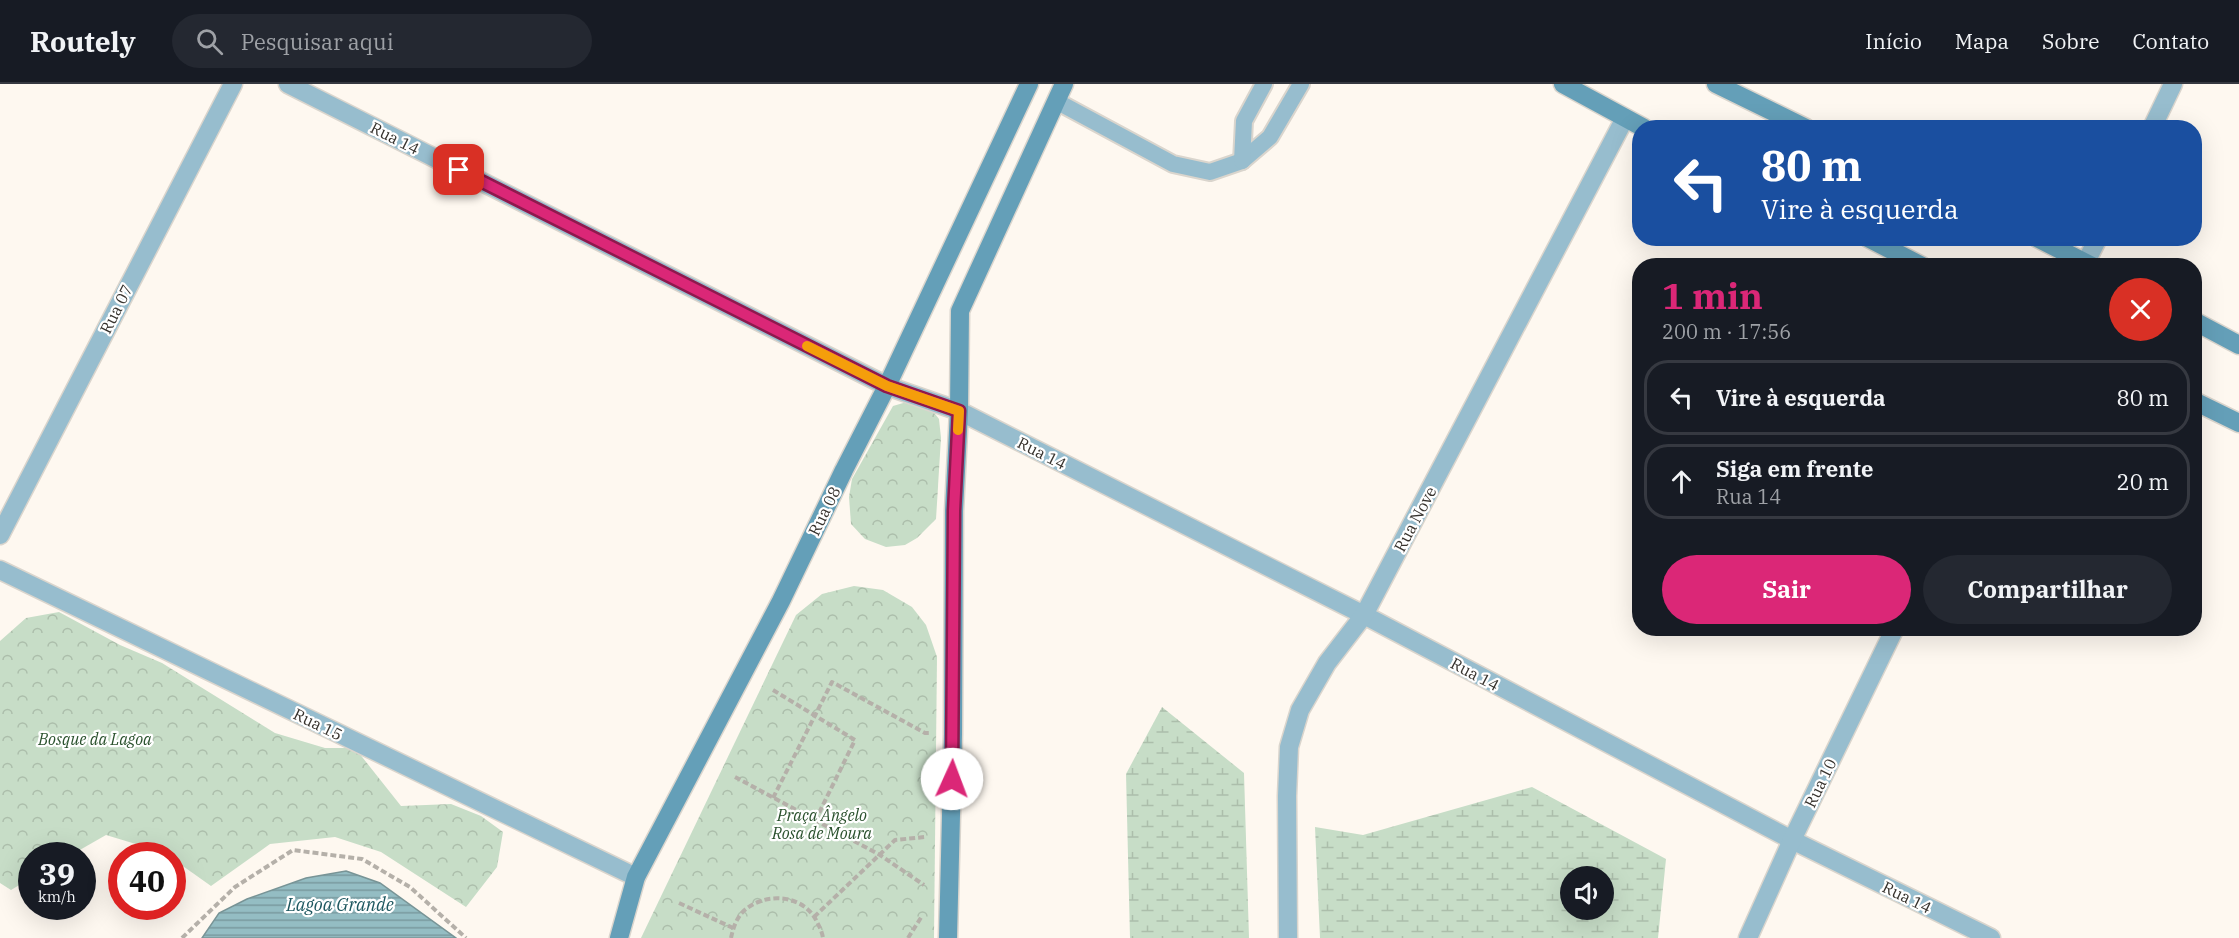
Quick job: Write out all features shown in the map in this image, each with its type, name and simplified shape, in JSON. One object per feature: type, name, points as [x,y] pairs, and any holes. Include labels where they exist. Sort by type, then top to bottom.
[{"type":"street","name":"Rua 07","points":[[0,535],[233,84]]},
{"type":"street","name":"Rua 14","points":[[288,84],[887,386],[959,411],[1364,615],[1792,840],[1991,938]]},
{"type":"street","name":"Rua 08","points":[[619,938],[636,878],[781,601],[887,386],[1029,84]]},
{"type":"street","points":[[948,938],[953,734],[954,511],[959,411],[960,311],[1064,84]]},
{"type":"street","points":[[1563,84],[1632,122]]},
{"type":"street","points":[[1716,84],[1790,120]]},
{"type":"street","points":[[2156,120],[2173,84]]},
{"type":"street","name":"Rua Nove","points":[[1288,938],[1289,747],[1300,710],[1327,663],[1364,615],[1625,118]]},
{"type":"street","points":[[1883,246],[1907,258]]},
{"type":"street","points":[[2053,246],[2077,258]]},
{"type":"street","points":[[2202,325],[2239,345]]},
{"type":"street","points":[[2202,405],[2239,423]]},
{"type":"street","name":"Rua 15","points":[[0,570],[636,878]]},
{"type":"street","name":"Rua 10","points":[[1748,938],[1792,840],[1891,636]]},
{"type":"lane","points":[[1242,161],[1244,121],[1264,84]]},
{"type":"lane","points":[[1056,101],[1173,164],[1210,172],[1242,161],[1270,137],[1301,84]]},
{"type":"path","points":[[773,798],[832,682],[925,733],[953,734]]},
{"type":"path","points":[[773,690],[855,740],[815,821]]},
{"type":"path","points":[[735,777],[880,855],[925,886]]},
{"type":"path","points":[[814,917],[895,840],[925,837]]},
{"type":"path","points":[[182,938],[235,887],[293,850],[362,860],[410,887],[466,938]]},
{"type":"path","points":[[730,938],[733,928],[745,910],[767,899],[783,898],[802,905],[814,917],[823,934],[822,938]]},
{"type":"path","points":[[679,903],[733,928]]},
{"type":"path","points":[[908,938],[924,912]]},
{"type":"green space","points":[[910,401],[928,405],[939,419],[941,438],[936,519],[917,538],[905,545],[886,547],[865,539],[851,524],[849,497],[852,479],[893,406]]},
{"type":"green space","name":"Praça Ângelo Rosa de Moura","points":[[854,586],[883,590],[912,607],[926,625],[937,657],[934,938],[641,938],[796,615],[822,594]]},
{"type":"green space","name":"Bosque da Lagoa","points":[[59,612],[120,645],[162,663],[275,733],[325,748],[355,748],[401,806],[451,804],[481,816],[503,832],[497,867],[466,907],[381,852],[335,837],[270,844],[211,886],[186,868],[186,842],[129,842],[106,835],[94,842],[18,842],[18,886],[11,890],[0,883],[0,641],[26,618]]},
{"type":"green space","points":[[1162,707],[1244,773],[1249,938],[1130,938],[1126,774]]},
{"type":"green space","points":[[1532,787],[1666,859],[1658,938],[1320,938],[1315,827],[1363,835]]},
{"type":"water","name":"Lagoa Grande","points":[[346,871],[380,883],[456,938],[202,938],[219,913],[247,899],[306,878]]},
{"type":"slow traffic","points":[[807,346],[887,386],[959,411],[958,430]]},
{"type":"route","points":[[459,170],[887,386],[959,411],[954,511],[952,779]]}]
